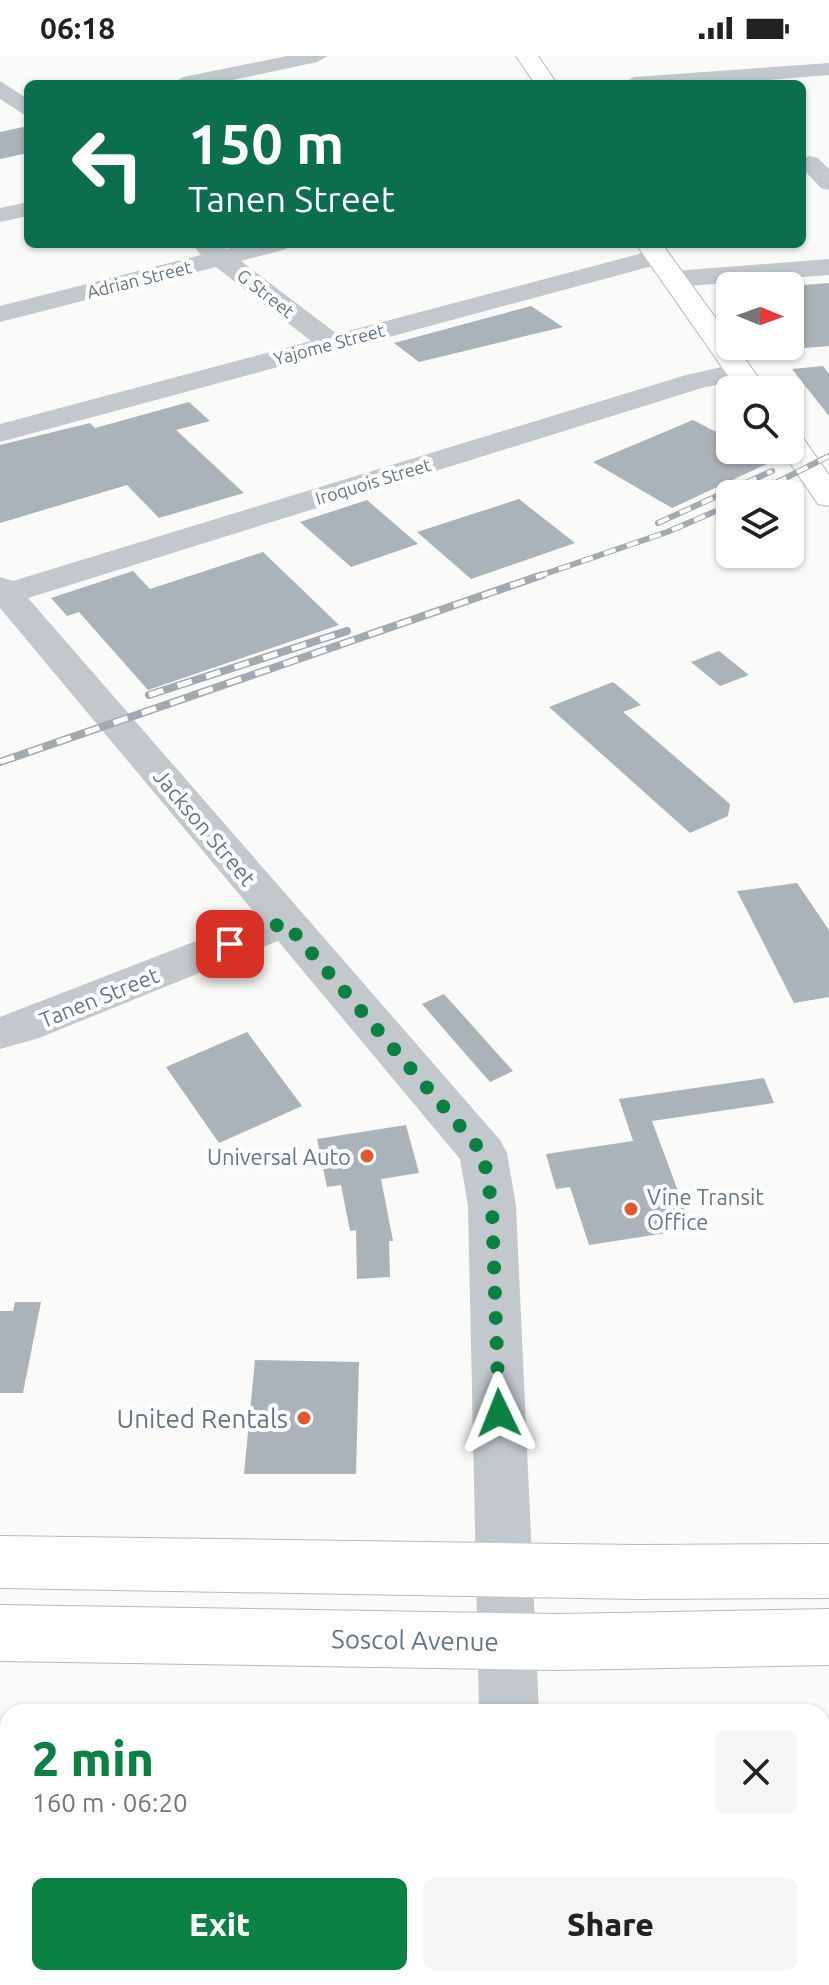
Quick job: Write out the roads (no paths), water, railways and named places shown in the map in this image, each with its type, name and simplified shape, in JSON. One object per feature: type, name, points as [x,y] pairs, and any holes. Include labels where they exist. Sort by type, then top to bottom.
[{"type":"main road","points":[[504,56],[519,80]]},
{"type":"main road","points":[[527,56],[543,80]]},
{"type":"main road","points":[[654,250],[743,376]]},
{"type":"main road","points":[[804,461],[829,497]]},
{"type":"main road","points":[[0,1562],[505,1570],[829,1571]]},
{"type":"main road","name":"Soscol Avenue","points":[[0,1633],[507,1641],[829,1637]]},
{"type":"street","points":[[240,56],[279,80]]},
{"type":"street","points":[[202,80],[317,56]]},
{"type":"street","points":[[686,80],[829,69]]},
{"type":"street","points":[[0,88],[24,109]]},
{"type":"street","points":[[0,121],[24,114]]},
{"type":"street","points":[[814,163],[829,183]]},
{"type":"street","points":[[0,215],[24,210]]},
{"type":"street","name":"Adrian Street","points":[[0,314],[211,251],[239,248]]},
{"type":"street","name":"Yajome Street","points":[[0,433],[331,343],[654,250]]},
{"type":"street","name":"G Street","points":[[211,251],[331,343]]},
{"type":"street","points":[[675,279],[829,267]]},
{"type":"street","name":"Iroquois Street","points":[[3,590],[696,381],[716,381]]},
{"type":"street","name":"Jackson Street","points":[[3,590],[483,1153],[492,1206],[509,1704]]},
{"type":"street","name":"Tanen Street","points":[[0,1033],[23,1027],[285,922]]},
{"type":"railway","points":[[782,480],[829,456]]},
{"type":"railway","points":[[658,523],[772,471]]},
{"type":"railway","points":[[536,577],[667,532],[716,511]]},
{"type":"railway","points":[[0,762],[542,575]]},
{"type":"railway","points":[[149,695],[347,631]]},
{"type":"place","name":"Universal Auto","points":[[367,1156]]},
{"type":"place","name":"Vine Transit Office","points":[[631,1209]]},
{"type":"place","name":"United Rentals","points":[[304,1418]]}]
